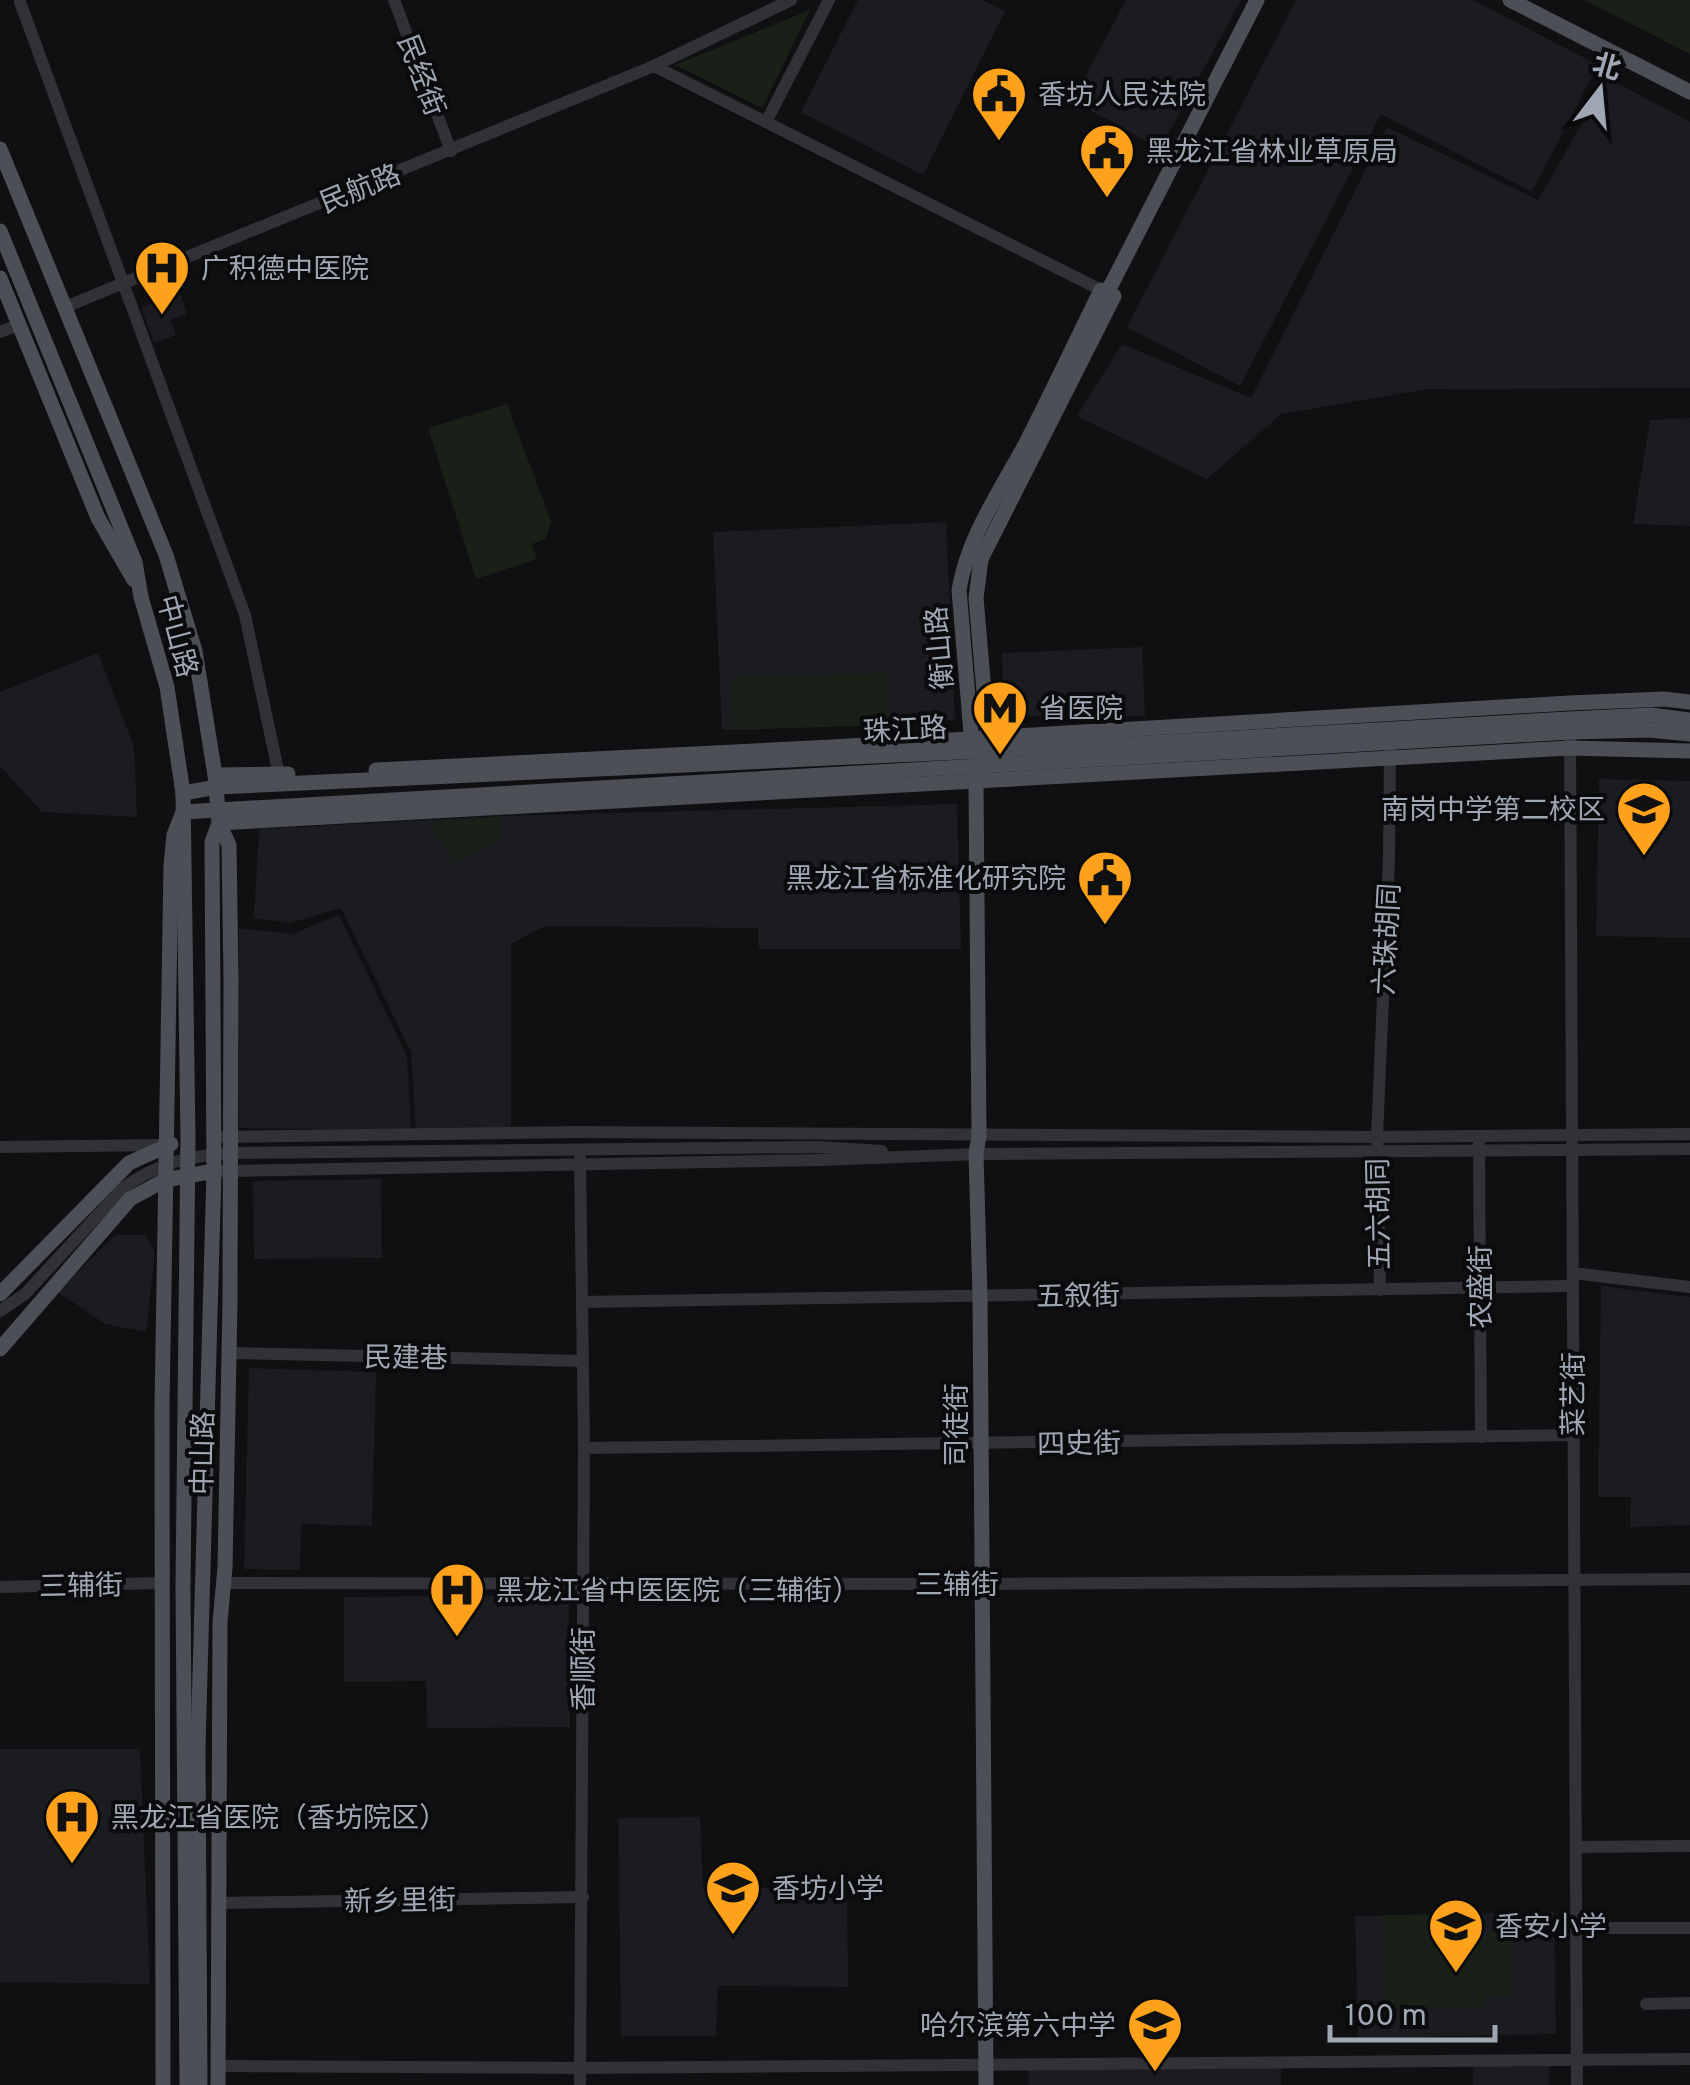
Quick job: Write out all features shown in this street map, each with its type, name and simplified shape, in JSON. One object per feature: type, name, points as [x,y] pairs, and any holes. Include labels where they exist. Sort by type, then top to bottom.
[{"type":"main road","name":"衡山路","points":[[978,775],[976,598],[981,559],[1107,293],[1257,0]]},
{"type":"main road","points":[[1510,0],[1690,92]]},
{"type":"main road","points":[[1531,0],[1690,82]]},
{"type":"main road","name":"中山路","points":[[0,149],[170,568],[195,651],[216,781],[219,816],[212,842],[229,1353],[220,1622],[218,2085]]},
{"type":"main road","name":"中山路","points":[[0,231],[136,562],[140,593],[167,688],[183,793],[188,1140],[183,1560],[187,2085]]},
{"type":"main road","points":[[0,278],[98,518],[140,593]]},
{"type":"main road","name":"珠江路","points":[[1570,725],[1664,699],[1690,702]]},
{"type":"main road","name":"珠江路","points":[[183,812],[219,816],[1390,750],[1651,715],[1690,720]]},
{"type":"main road","name":"珠江路","points":[[1570,725],[1690,751]]},
{"type":"main road","name":"珠江路","points":[[183,793],[216,781],[279,774],[980,744],[1570,725],[1690,734]]},
{"type":"main road","name":"珠江路","points":[[216,781],[980,744]]},
{"type":"main road","name":"司徒街","points":[[978,775],[976,1154],[986,2085]]},
{"type":"main road","points":[[163,2085],[161,1583],[165,1180],[170,865],[174,835],[183,812]]},
{"type":"main road","points":[[0,1294],[129,1163],[166,1145],[222,1137]]},
{"type":"main road","points":[[0,1349],[130,1198],[165,1180],[222,1171]]},
{"type":"main road","name":"中山路","points":[[200,2085],[198,1747],[204,1447],[222,1171]]},
{"type":"main road","points":[[162,1406],[174,1392],[185,1367]]},
{"type":"main road","points":[[204,1447],[228,1405]]},
{"type":"main road","points":[[162,1406],[184,1432]]},
{"type":"main road","points":[[163,1634],[183,1560]]},
{"type":"main road","points":[[204,1571],[220,1622]]},
{"type":"street","name":"民经街","points":[[394,0],[451,151]]},
{"type":"street","name":"民航路","points":[[65,306],[654,66],[791,0]]},
{"type":"street","points":[[766,122],[830,0]]},
{"type":"street","points":[[20,2],[245,615],[279,774]]},
{"type":"street","points":[[654,66],[1107,293]]},
{"type":"street","points":[[0,332],[18,325]]},
{"type":"street","name":"菜艺街","points":[[1570,725],[1577,2085]]},
{"type":"street","name":"六珠胡同","points":[[1377,1144],[1390,750]]},
{"type":"street","points":[[222,1137],[579,1132],[1377,1144],[1572,1143],[1690,1149]]},
{"type":"street","name":"香顺街","points":[[579,1132],[584,1302],[580,2085]]},
{"type":"street","points":[[1572,1143],[1690,1134]]},
{"type":"street","points":[[222,1171],[1377,1144]]},
{"type":"street","name":"五六胡同","points":[[1377,1144],[1380,1290]]},
{"type":"street","name":"农盛街","points":[[1479,1144],[1481,1437]]},
{"type":"street","points":[[0,1148],[166,1145]]},
{"type":"street","points":[[0,1322],[122,1189],[136,1178],[178,1160],[234,1152],[818,1146],[954,1155]]},
{"type":"street","name":"五叙街","points":[[584,1302],[1480,1288],[1573,1280],[1690,1287]]},
{"type":"street","points":[[0,1311],[25,1294]]},
{"type":"street","name":"民建巷","points":[[229,1353],[582,1361]]},
{"type":"street","name":"四史街","points":[[584,1448],[1574,1435]]},
{"type":"street","name":"三辅街","points":[[224,1584],[1690,1579]]},
{"type":"street","name":"三辅街","points":[[0,1587],[161,1583]]},
{"type":"street","points":[[1576,1847],[1690,1846]]},
{"type":"street","name":"新乡里街","points":[[218,1902],[583,1898]]},
{"type":"street","points":[[1576,1928],[1690,1928]]},
{"type":"street","points":[[1646,2004],[1690,2003]]},
{"type":"street","points":[[218,2066],[580,2068],[1690,2059]]},
{"type":"shaded area","points":[[858,0],[982,0],[1005,11],[923,175],[801,112]]},
{"type":"shaded area","points":[[1126,0],[1241,0],[1160,149],[1073,100]]},
{"type":"shaded area","points":[[1296,0],[1473,0],[1598,65],[1532,192],[1381,114],[1240,386],[1127,327]]},
{"type":"shaded area","points":[[1584,0],[1690,0],[1690,54]]},
{"type":"shaded area","points":[[810,10],[762,108],[675,65]]},
{"type":"shaded area","points":[[1608,78],[1690,122],[1690,388],[1428,389],[1281,414],[1207,479],[1077,416],[1122,344],[1251,398],[1387,127],[1538,200]]},
{"type":"shaded area","name":"广积德中医院","points":[[180,293],[187,314],[171,320],[176,335],[154,343],[141,307]]},
{"type":"shaded area","points":[[507,404],[551,521],[546,539],[532,544],[537,559],[476,579],[428,428]]},
{"type":"shaded area","points":[[1690,418],[1690,526],[1633,524],[1650,420]]},
{"type":"shaded area","points":[[946,522],[955,720],[722,730],[713,532]]},
{"type":"shaded area","points":[[1142,647],[1145,716],[1003,716],[1002,653]]},
{"type":"shaded area","points":[[98,653],[134,747],[137,817],[42,812],[0,766],[0,692]]},
{"type":"shaded area","points":[[886,673],[888,725],[735,730],[733,678]]},
{"type":"shaded area","name":"南岗中学第二校区","points":[[1599,779],[1690,781],[1690,938],[1596,936]]},
{"type":"shaded area","points":[[957,804],[961,949],[759,949],[758,928],[545,926],[511,944],[511,1129],[416,1129],[411,1052],[341,908],[290,923],[254,918],[259,829],[503,816]]},
{"type":"shaded area","points":[[499,817],[501,840],[456,862],[429,823]]},
{"type":"shaded area","points":[[339,915],[407,1056],[411,1130],[239,1128],[239,928],[292,934]]},
{"type":"shaded area","points":[[381,1179],[382,1258],[254,1259],[253,1181]]},
{"type":"shaded area","points":[[115,1235],[145,1235],[155,1252],[146,1332],[105,1324],[58,1292]]},
{"type":"shaded area","points":[[1601,1286],[1690,1297],[1690,1525],[1630,1527],[1631,1497],[1598,1497]]},
{"type":"shaded area","points":[[249,1368],[376,1372],[372,1526],[301,1524],[300,1570],[244,1569]]},
{"type":"shaded area","name":"黑龙江省中医医院（三辅街）","points":[[569,1595],[570,1727],[427,1728],[426,1681],[344,1682],[344,1597]]},
{"type":"shaded area","name":"黑龙江省医院（香坊院区）","points":[[0,1749],[140,1749],[150,1984],[0,1982]]},
{"type":"shaded area","name":"香坊小学","points":[[700,1817],[703,1888],[847,1888],[848,1987],[718,1986],[716,2036],[621,2036],[618,1818]]},
{"type":"shaded area","name":"香安小学","points":[[1554,1912],[1556,2034],[1358,2038],[1355,1916]]},
{"type":"shaded area","points":[[1461,1914],[1462,1934],[1511,1933],[1512,1994],[1484,1995],[1485,2007],[1395,2008],[1394,2018],[1386,2018],[1383,1915]]},
{"type":"shaded area","name":"哈尔滨第六中学","points":[[1281,2061],[1281,2085],[1029,2085],[1029,2062]]},
{"type":"shaded area","points":[[1473,2066],[1549,2066],[1549,2085],[1473,2085]]},
{"type":"place","name":"香坊人民法院","points":[[999,143]]},
{"type":"place","name":"黑龙江省林业草原局","points":[[1107,200]]},
{"type":"place","name":"广积德中医院","points":[[162,317]]},
{"type":"place","name":"省医院","points":[[1000,757]]},
{"type":"place","name":"南岗中学第二校区","points":[[1644,858]]},
{"type":"place","name":"黑龙江省标准化研究院","points":[[1105,927]]},
{"type":"place","name":"黑龙江省中医医院（三辅街）","points":[[457,1639]]},
{"type":"place","name":"黑龙江省医院（香坊院区）","points":[[72,1866]]},
{"type":"place","name":"香坊小学","points":[[733,1937]]},
{"type":"place","name":"香安小学","points":[[1456,1975]]},
{"type":"place","name":"哈尔滨第六中学","points":[[1155,2074]]}]
